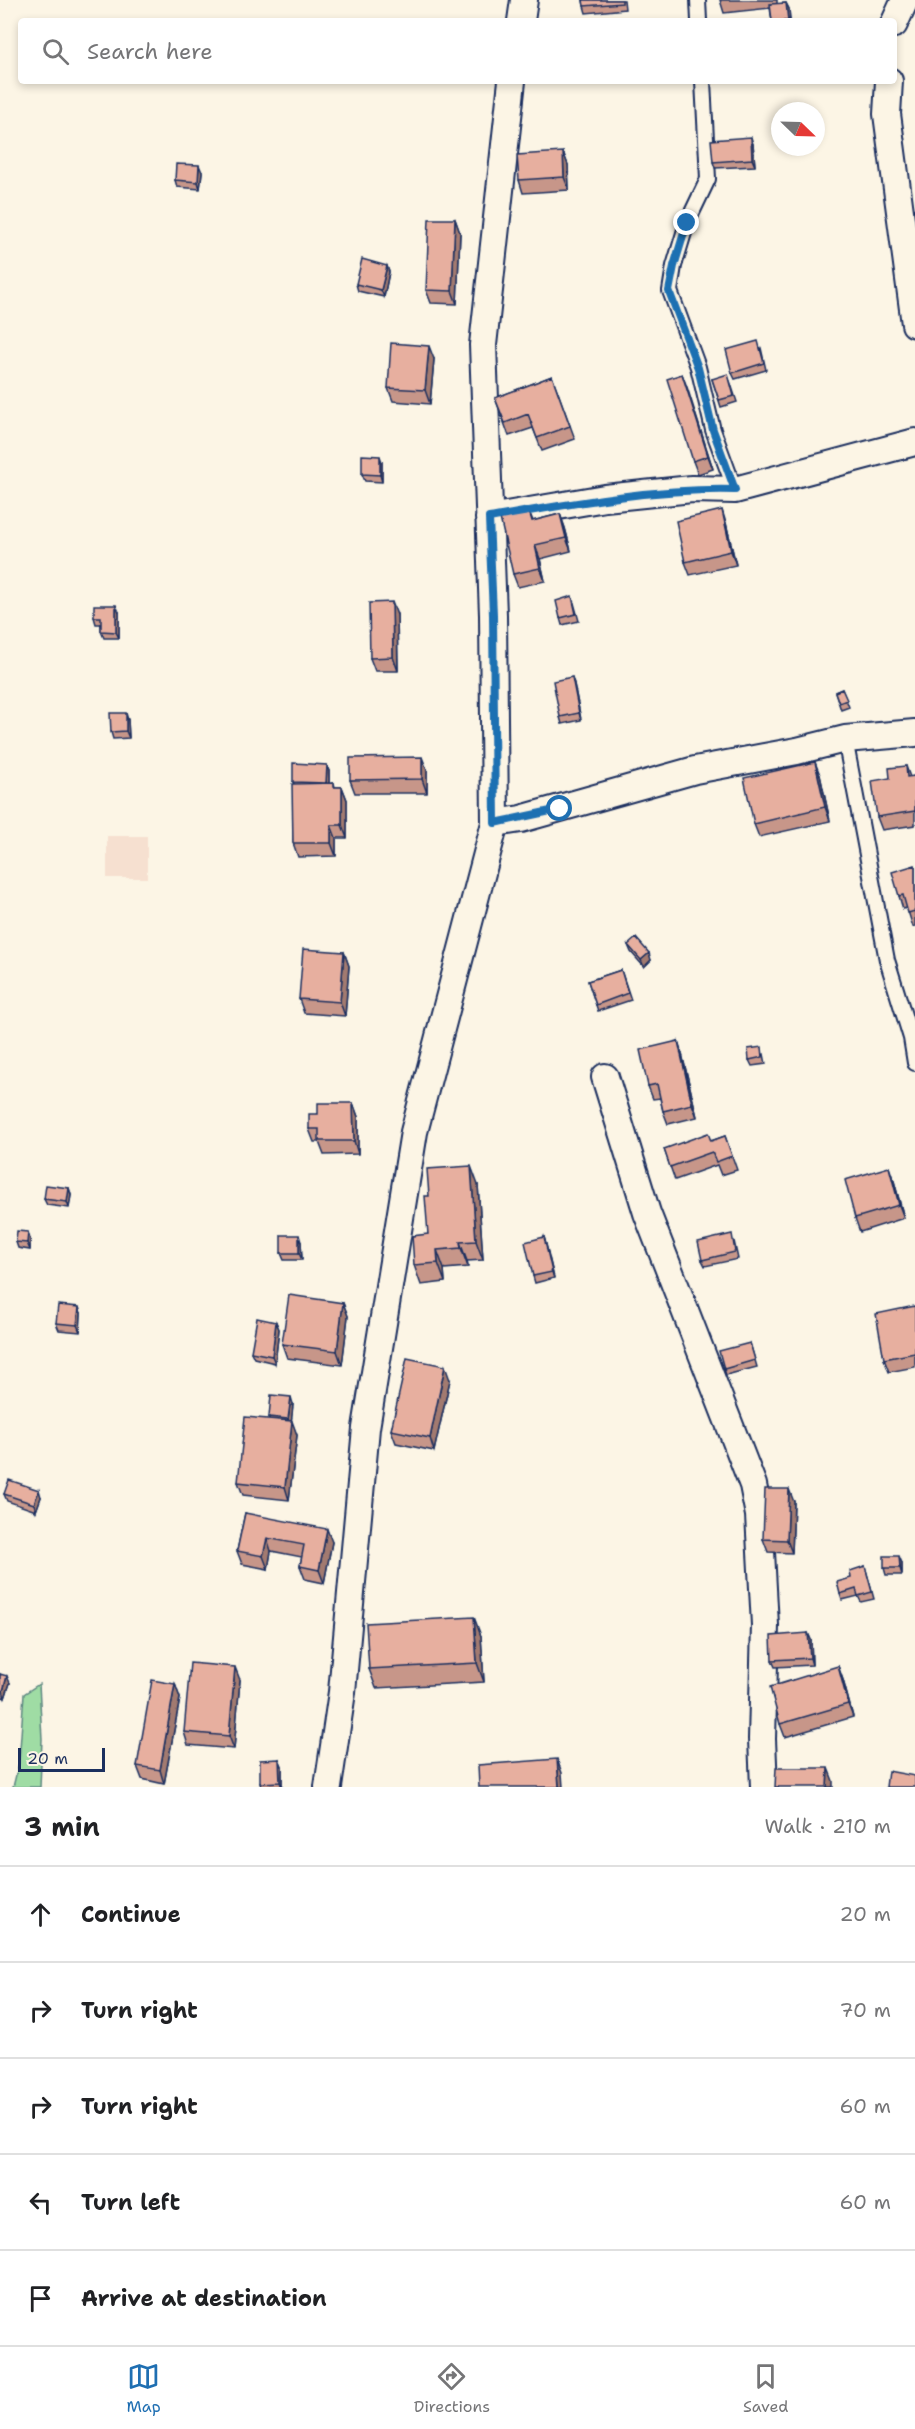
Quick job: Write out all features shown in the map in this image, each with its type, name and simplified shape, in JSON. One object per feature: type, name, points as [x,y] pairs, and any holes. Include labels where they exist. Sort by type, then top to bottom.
[{"type":"street","points":[[521,18],[524,0]]},
{"type":"street","points":[[896,18],[904,0]]},
{"type":"street","points":[[328,1787],[342,1692],[366,1428],[414,1132],[495,823],[493,615],[483,345],[512,84]]},
{"type":"street","points":[[889,84],[887,114],[915,324]]},
{"type":"street","points":[[489,518],[605,498],[692,489],[735,490],[915,442]]},
{"type":"street","points":[[495,823],[531,816],[695,770],[797,751],[844,739],[915,733]]},
{"type":"street","points":[[605,1077],[647,1213],[753,1485],[759,1515],[765,1625],[762,1739],[764,1787]]},
{"type":"lane","points":[[698,0],[699,18]]},
{"type":"lane","points":[[702,84],[708,178],[687,223],[669,291],[698,368],[713,430],[735,490]]},
{"type":"lane","points":[[844,739],[887,960],[911,1038],[915,1063]]},
{"type":"shaded area","points":[[107,836],[147,836],[147,878],[107,878]]},
{"type":"green space","points":[[39,1684],[42,1739],[40,1787],[13,1787],[19,1763],[24,1694]]},
{"type":"building","points":[[583,0],[622,0],[622,3],[584,6]]},
{"type":"building","points":[[786,3],[788,18],[772,18],[770,4]]},
{"type":"building","points":[[751,137],[752,159],[713,162],[711,140]]},
{"type":"building","points":[[563,152],[564,177],[519,180],[517,155]]},
{"type":"building","points":[[176,164],[199,165],[198,182],[175,180]]},
{"type":"building","points":[[429,219],[455,219],[452,291],[426,290]]},
{"type":"building","points":[[362,259],[387,266],[381,290],[356,284]]},
{"type":"building","points":[[758,341],[764,363],[732,373],[726,350]]},
{"type":"building","points":[[391,343],[429,346],[425,390],[388,388]]},
{"type":"building","points":[[682,374],[708,456],[693,461],[667,379]]},
{"type":"building","points":[[728,374],[734,396],[719,400],[712,379]]},
{"type":"building","points":[[552,376],[570,426],[537,438],[528,414],[505,423],[495,398]]},
{"type":"building","points":[[362,455],[380,456],[380,475],[362,474]]},
{"type":"building","points":[[722,510],[731,551],[685,562],[676,521]]},
{"type":"building","points":[[529,511],[532,521],[560,514],[566,538],[535,545],[540,568],[513,574],[500,518]]},
{"type":"building","points":[[572,596],[576,614],[560,618],[556,601]]},
{"type":"building","points":[[392,602],[393,657],[370,658],[369,603]]},
{"type":"building","points":[[94,605],[116,605],[116,632],[101,631],[101,617],[94,617]]},
{"type":"building","points":[[572,677],[579,713],[560,717],[553,681]]},
{"type":"building","points":[[842,689],[847,700],[839,703],[835,692]]},
{"type":"building","points":[[110,713],[126,713],[126,731],[111,732]]},
{"type":"building","points":[[422,757],[422,779],[350,780],[350,758]]},
{"type":"building","points":[[815,762],[825,807],[754,824],[744,778]]},
{"type":"building","points":[[293,763],[327,765],[326,783],[293,782]]},
{"type":"building","points":[[906,766],[907,777],[915,776],[915,811],[877,817],[872,781],[890,778],[889,768]]},
{"type":"building","points":[[334,783],[334,787],[342,787],[342,825],[331,825],[331,843],[293,843],[292,784]]},
{"type":"building","points":[[915,865],[915,911],[908,913],[903,895],[899,896],[892,872]]},
{"type":"building","points":[[636,938],[649,953],[641,960],[628,945]]},
{"type":"building","points":[[303,949],[344,952],[340,1002],[299,999]]},
{"type":"building","points":[[621,970],[628,993],[596,1005],[588,981]]},
{"type":"building","points":[[678,1041],[692,1104],[663,1111],[657,1084],[648,1086],[640,1050]]},
{"type":"building","points":[[762,1047],[763,1057],[749,1060],[748,1049]]},
{"type":"building","points":[[318,1103],[353,1103],[354,1141],[319,1141],[319,1129],[309,1129],[309,1114],[318,1114]]},
{"type":"building","points":[[708,1133],[711,1141],[725,1136],[732,1156],[716,1162],[712,1152],[670,1167],[664,1149]]},
{"type":"building","points":[[471,1166],[476,1241],[460,1242],[461,1248],[437,1250],[438,1263],[414,1265],[412,1236],[428,1234],[425,1196],[429,1196],[427,1169]]},
{"type":"building","points":[[889,1167],[899,1205],[855,1218],[845,1180]]},
{"type":"building","points":[[46,1185],[69,1188],[67,1202],[44,1199]]},
{"type":"building","points":[[17,1231],[28,1232],[27,1243],[16,1242]]},
{"type":"building","points":[[732,1234],[735,1252],[702,1260],[698,1242]]},
{"type":"building","points":[[281,1235],[299,1235],[299,1253],[281,1253]]},
{"type":"building","points":[[544,1237],[552,1272],[533,1276],[525,1242]]},
{"type":"building","points":[[289,1295],[343,1303],[337,1351],[282,1344]]},
{"type":"building","points":[[58,1305],[79,1307],[77,1325],[56,1323]]},
{"type":"building","points":[[915,1306],[915,1353],[884,1359],[876,1314]]},
{"type":"building","points":[[257,1318],[276,1322],[272,1356],[251,1352]]},
{"type":"building","points":[[750,1343],[755,1360],[724,1369],[719,1351]]},
{"type":"building","points":[[407,1358],[445,1366],[430,1438],[391,1430]]},
{"type":"building","points":[[271,1395],[291,1397],[288,1419],[269,1417]]},
{"type":"building","points":[[245,1417],[292,1421],[285,1487],[238,1482]]},
{"type":"building","points":[[9,1480],[39,1490],[34,1504],[4,1494]]},
{"type":"building","points":[[765,1489],[789,1489],[787,1540],[763,1539]]},
{"type":"building","points":[[245,1513],[327,1529],[319,1570],[300,1566],[304,1545],[267,1538],[263,1556],[237,1551]]},
{"type":"building","points":[[884,1556],[899,1556],[900,1568],[884,1568]]},
{"type":"building","points":[[865,1566],[872,1592],[858,1596],[856,1589],[840,1594],[837,1582],[851,1578],[850,1571]]},
{"type":"building","points":[[474,1617],[477,1663],[369,1669],[366,1623]]},
{"type":"building","points":[[808,1633],[810,1658],[772,1660],[771,1636]]},
{"type":"building","points":[[190,1663],[235,1667],[229,1736],[184,1732]]},
{"type":"building","points":[[838,1666],[848,1704],[780,1724],[770,1687]]},
{"type":"building","points":[[0,1674],[7,1676],[3,1691],[0,1690]]},
{"type":"building","points":[[152,1680],[175,1684],[160,1770],[137,1766]]},
{"type":"building","points":[[279,1759],[280,1782],[260,1783],[260,1760]]},
{"type":"building","points":[[557,1759],[559,1787],[479,1787],[478,1765]]},
{"type":"building","points":[[776,1768],[828,1768],[827,1787],[775,1787]]},
{"type":"building","points":[[888,1771],[915,1776],[915,1787],[886,1787]]},
{"type":"route","points":[[560,809],[495,823],[493,615],[489,518],[605,498],[692,489],[735,490],[713,430],[698,368],[669,291],[687,223]]}]
